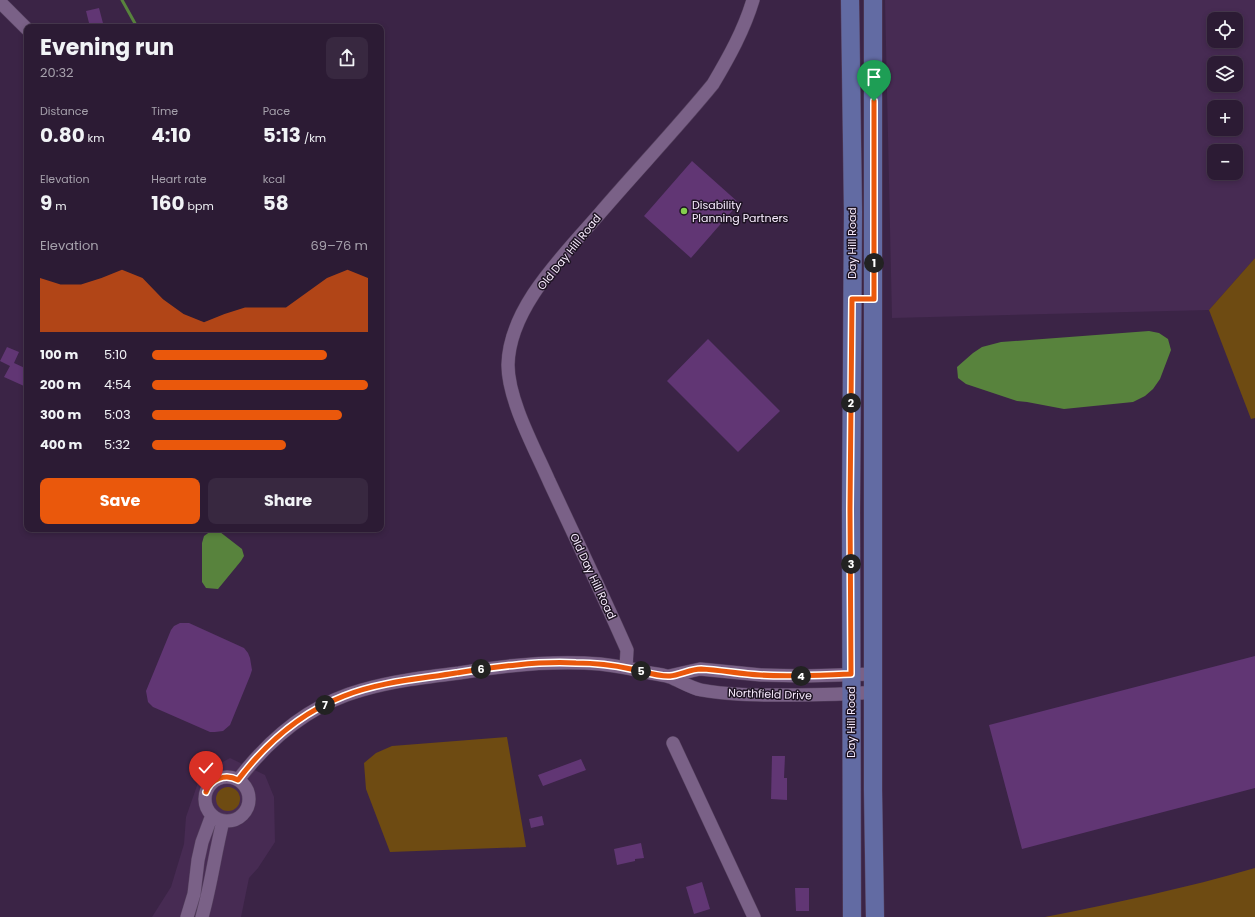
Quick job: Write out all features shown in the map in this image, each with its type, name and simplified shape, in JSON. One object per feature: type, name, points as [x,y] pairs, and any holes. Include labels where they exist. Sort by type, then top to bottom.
[{"type":"main road","name":"Day Hill Road","points":[[850,0],[853,212],[850,509],[852,917]]},
{"type":"main road","name":"Day Hill Road","points":[[873,0],[873,790],[875,917]]},
{"type":"main road","points":[[851,100],[874,101]]},
{"type":"main road","points":[[852,299],[874,299]]},
{"type":"street","name":"Old Day Hill Road","points":[[626,668],[627,650],[519,412],[510,384],[508,366],[510,348],[514,331],[523,312],[552,269],[713,84],[728,60],[753,0]]},
{"type":"street","points":[[0,2],[24,26]]},
{"type":"street","name":"Northfield Drive","points":[[238,780],[250,764],[269,744],[300,718],[338,698],[361,690],[403,681],[533,663],[575,662],[626,668],[669,676],[700,690],[759,695],[839,696],[851,694],[874,683]]},
{"type":"street","name":"Northfield Drive","points":[[669,676],[700,669],[736,674],[761,675],[804,676],[851,674],[874,683]]},
{"type":"street","points":[[673,743],[754,917]]},
{"type":"street","points":[[222,777],[230,777],[238,780],[248,791],[248,806],[238,818],[229,821],[218,818],[207,808],[205,800],[209,785],[222,777]]},
{"type":"street","points":[[187,917],[194,894],[198,860],[202,842],[218,818]]},
{"type":"street","points":[[202,917],[209,894],[218,818]]},
{"type":"shaded area","points":[[885,0],[1255,0],[1255,258],[1209,310],[892,318]]},
{"type":"shaded area","points":[[1255,258],[1255,418],[1251,419],[1209,310]]},
{"type":"shaded area","points":[[1149,331],[1159,333],[1168,339],[1171,350],[1160,379],[1153,389],[1145,396],[1133,402],[1064,409],[1017,401],[966,384],[958,378],[957,367],[973,353],[982,347],[1001,342]]},
{"type":"shaded area","points":[[210,532],[220,532],[242,549],[244,556],[218,589],[206,588],[202,582],[202,543],[204,536]]},
{"type":"shaded area","points":[[507,737],[526,847],[390,852],[366,789],[364,763],[376,753],[392,746]]},
{"type":"shaded area","points":[[230,758],[265,775],[274,797],[275,842],[258,868],[249,878],[241,917],[152,917],[171,887],[184,844],[186,817],[199,780],[212,768]]},
{"type":"shaded area","points":[[228,787],[236,791],[240,799],[236,807],[228,811],[220,807],[216,799],[220,791]]},
{"type":"shaded area","points":[[1255,868],[1255,917],[1045,917],[1151,895]]},
{"type":"building","points":[[99,8],[103,24],[89,24],[86,11]]},
{"type":"building","points":[[692,161],[739,203],[691,258],[644,216]]},
{"type":"building","points":[[708,339],[780,411],[738,452],[667,381]]},
{"type":"building","points":[[7,347],[19,352],[14,363],[24,368],[24,386],[4,377],[10,366],[0,361]]},
{"type":"building","points":[[180,623],[189,623],[244,648],[250,658],[252,670],[250,676],[230,725],[223,731],[210,732],[153,707],[148,702],[146,691],[171,630],[174,626]]},
{"type":"building","points":[[1255,656],[1255,788],[1022,849],[989,725]]},
{"type":"building","points":[[772,756],[785,756],[784,778],[787,778],[787,800],[771,799]]},
{"type":"building","points":[[581,759],[586,770],[543,786],[538,775]]},
{"type":"building","points":[[542,816],[544,825],[531,828],[529,819]]},
{"type":"building","points":[[641,843],[644,858],[635,859],[635,861],[617,865],[614,849]]},
{"type":"building","points":[[702,882],[710,909],[694,914],[686,887]]},
{"type":"building","points":[[795,888],[809,888],[809,911],[796,911]]},
{"type":"waterway","points":[[122,0],[135,24]]},
{"type":"place","name":"Disability Planning Partners","points":[[684,211]]},
{"type":"route","points":[[206,792],[209,785],[219,778],[226,776],[238,780],[250,764],[282,732],[315,709],[344,695],[403,681],[539,662],[600,664],[669,676],[700,669],[736,674],[761,675],[804,676],[851,674],[850,509],[852,299],[874,299],[874,101]]}]
